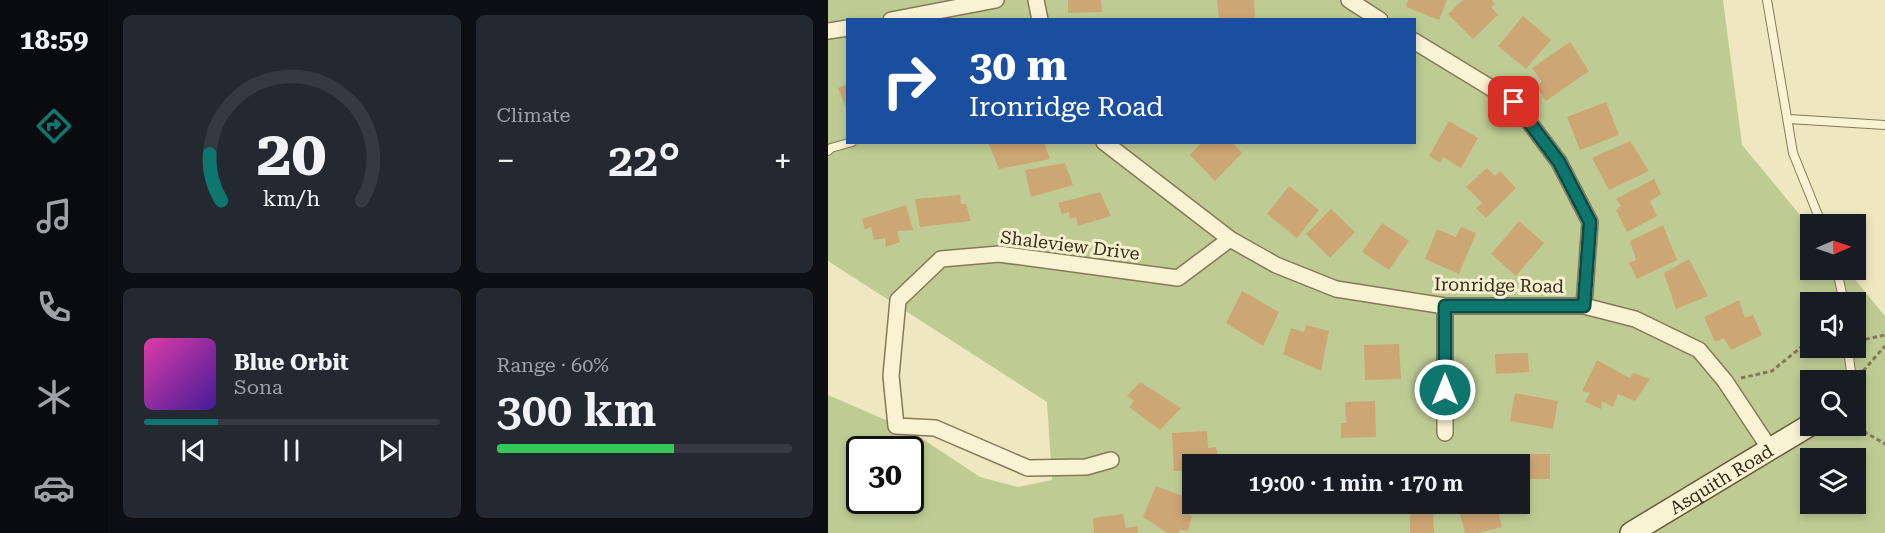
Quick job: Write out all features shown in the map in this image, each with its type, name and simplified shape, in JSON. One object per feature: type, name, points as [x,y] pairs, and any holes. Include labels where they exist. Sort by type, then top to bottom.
[{"type":"street","points":[[902,18],[996,0]]},
{"type":"street","points":[[1036,0],[1040,18]]},
{"type":"street","points":[[1349,0],[1377,18]]},
{"type":"street","points":[[828,31],[846,28]]},
{"type":"street","points":[[1416,41],[1514,102],[1559,162],[1590,222],[1584,306]]},
{"type":"street","name":"Ironridge Road","points":[[1107,144],[1230,239],[1276,265],[1336,289],[1445,306],[1584,306],[1635,319],[1699,350],[1725,381],[1770,449]]},
{"type":"street","name":"Shaleview Drive","points":[[1111,460],[1086,467],[1028,468],[935,428],[896,426],[891,376],[898,300],[941,259],[999,254],[1178,278],[1230,239]]},
{"type":"street","points":[[1445,306],[1445,433]]},
{"type":"street","name":"Asquith Road","points":[[1631,533],[1800,432]]},
{"type":"lane","points":[[1767,0],[1793,153],[1818,214]]},
{"type":"lane","points":[[1789,119],[1885,125]]},
{"type":"lane","points":[[828,151],[846,144]]},
{"type":"path","points":[[1866,339],[1885,335]]},
{"type":"path","points":[[1864,370],[1885,346]]},
{"type":"path","points":[[1725,381],[1772,370],[1800,348]]},
{"type":"path","points":[[1866,433],[1885,444]]},
{"type":"green space","points":[[828,0],[1723,0],[1742,145],[1800,215],[1800,280],[1855,280],[1865,292],[1800,292],[1800,358],[1866,358],[1866,293],[1885,316],[1885,533],[828,533],[828,395],[918,436],[846,436],[846,514],[924,514],[924,440],[980,477],[1018,487],[1052,480],[1047,402],[828,261]]},
{"type":"building","points":[[1068,0],[1101,0],[1102,12],[1068,13]]},
{"type":"building","points":[[1217,0],[1254,0],[1255,18],[1219,18]]},
{"type":"building","points":[[1408,0],[1447,0],[1439,20],[1406,7]]},
{"type":"building","points":[[1463,0],[1491,0],[1495,4],[1491,7],[1498,15],[1473,39],[1448,14]]},
{"type":"building","points":[[1523,16],[1551,40],[1526,69],[1498,46]]},
{"type":"building","points":[[1570,42],[1589,71],[1546,101],[1536,86],[1542,82],[1532,68]]},
{"type":"building","points":[[846,85],[846,108],[838,88]]},
{"type":"building","points":[[1606,102],[1619,135],[1580,150],[1567,117]]},
{"type":"building","points":[[1449,121],[1478,138],[1461,168],[1443,157],[1440,163],[1429,156]]},
{"type":"building","points":[[1630,141],[1649,171],[1609,190],[1592,158]]},
{"type":"building","points":[[989,144],[1045,144],[1050,159],[999,169]]},
{"type":"building","points":[[1200,144],[1234,144],[1242,153],[1215,181],[1190,155]]},
{"type":"building","points":[[1065,163],[1073,185],[1031,197],[1025,170]]},
{"type":"building","points":[[1487,168],[1495,176],[1500,171],[1516,188],[1486,218],[1476,208],[1482,203],[1466,187]]},
{"type":"building","points":[[1654,179],[1661,194],[1650,201],[1657,216],[1627,232],[1616,210],[1621,206],[1616,199]]},
{"type":"building","points":[[1289,186],[1319,210],[1297,238],[1267,214]]},
{"type":"building","points":[[1100,192],[1111,216],[1078,226],[1076,217],[1070,219],[1069,212],[1062,214],[1058,203]]},
{"type":"building","points":[[960,195],[961,204],[966,204],[971,221],[920,227],[915,199]]},
{"type":"building","points":[[906,205],[913,230],[897,231],[900,242],[886,247],[885,238],[874,240],[871,227],[865,230],[862,219]]},
{"type":"building","points":[[1331,209],[1355,232],[1330,258],[1306,234]]},
{"type":"building","points":[[1519,221],[1544,243],[1516,276],[1491,254]]},
{"type":"building","points":[[1382,223],[1409,241],[1389,270],[1362,252]]},
{"type":"building","points":[[1663,225],[1677,260],[1637,279],[1629,263],[1636,260],[1630,241]]},
{"type":"building","points":[[1461,227],[1476,233],[1459,274],[1425,259],[1437,229],[1456,237]]},
{"type":"building","points":[[1689,259],[1708,296],[1676,309],[1664,273]]},
{"type":"building","points":[[1242,291],[1279,312],[1263,346],[1226,323]]},
{"type":"building","points":[[1739,300],[1745,318],[1753,315],[1762,335],[1731,350],[1724,338],[1715,342],[1704,317]]},
{"type":"building","points":[[1306,325],[1329,331],[1321,371],[1283,354],[1291,328],[1304,332]]},
{"type":"building","points":[[1399,344],[1401,379],[1365,380],[1364,345]]},
{"type":"building","points":[[1528,353],[1529,372],[1496,374],[1495,354]]},
{"type":"building","points":[[1597,360],[1629,378],[1634,373],[1650,379],[1635,401],[1618,394],[1613,407],[1602,401],[1601,409],[1585,402],[1590,393],[1582,391]]},
{"type":"building","points":[[1140,382],[1181,408],[1160,430],[1129,407],[1134,401],[1127,396]]},
{"type":"building","points":[[1515,393],[1558,401],[1553,429],[1510,421]]},
{"type":"building","points":[[1375,401],[1376,437],[1341,438],[1341,423],[1346,423],[1345,402]]},
{"type":"building","points":[[1207,431],[1208,448],[1216,447],[1217,454],[1182,454],[1182,471],[1174,471],[1172,433]]},
{"type":"building","points":[[1530,454],[1550,454],[1550,479],[1530,479]]},
{"type":"building","points":[[1156,486],[1182,496],[1182,514],[1192,516],[1188,531],[1180,530],[1179,533],[1167,533],[1143,517]]},
{"type":"building","points":[[1123,514],[1126,528],[1137,526],[1138,533],[1094,533],[1093,518]]},
{"type":"building","points":[[1410,514],[1433,514],[1434,533],[1410,533]]},
{"type":"building","points":[[1460,514],[1499,514],[1502,527],[1478,533],[1465,533]]},
{"type":"route","points":[[1445,390],[1445,306],[1584,306],[1590,222],[1559,162],[1514,102]]}]
